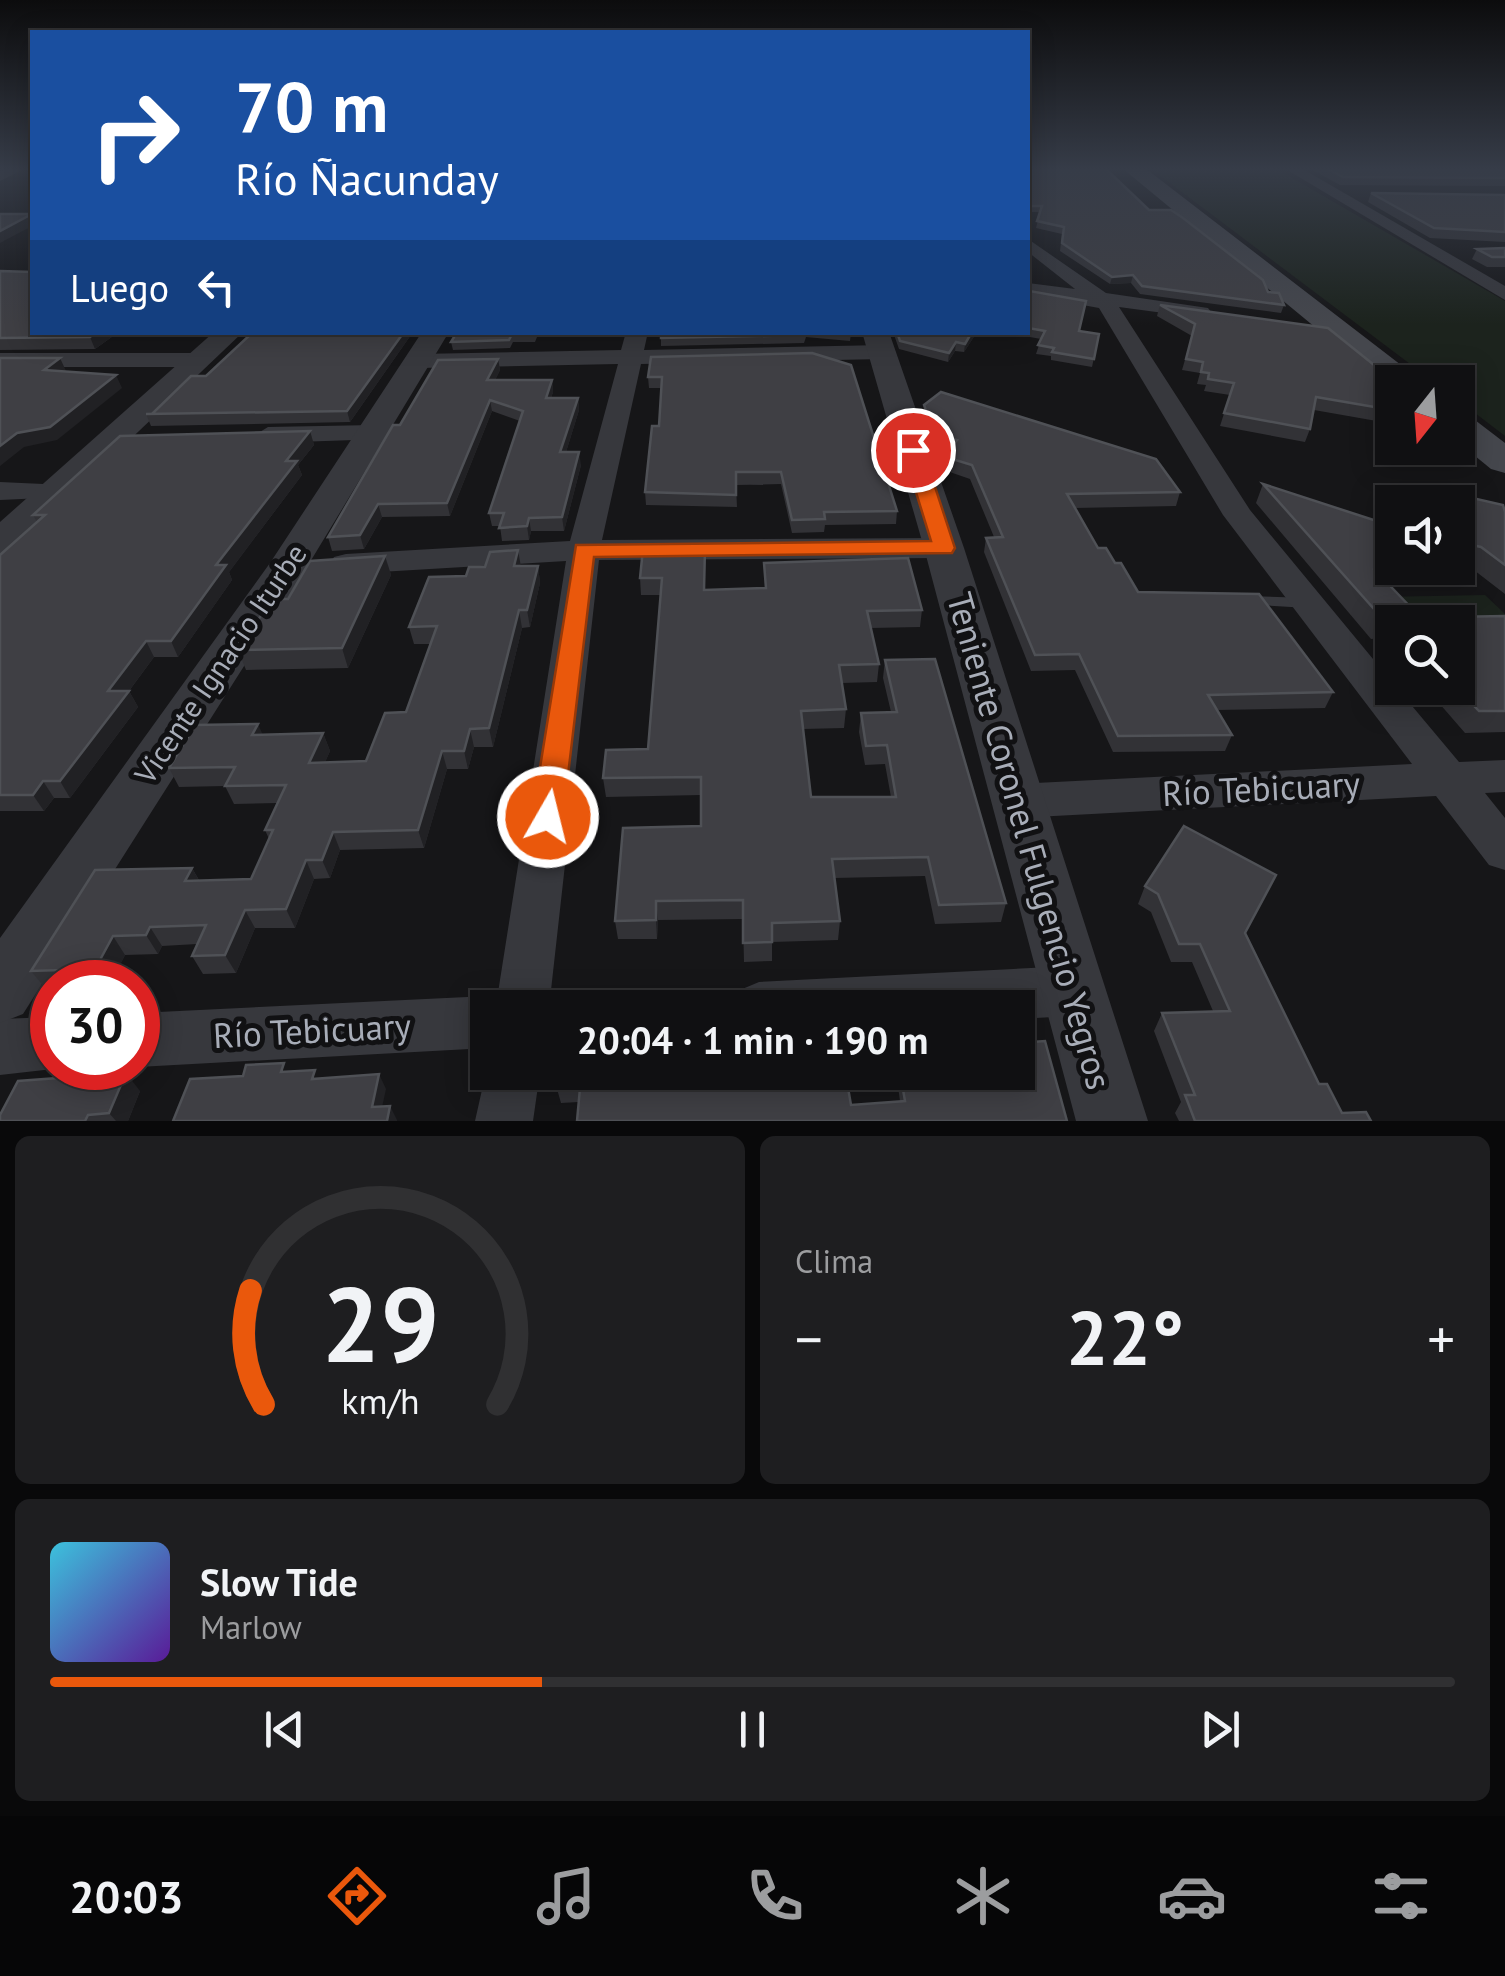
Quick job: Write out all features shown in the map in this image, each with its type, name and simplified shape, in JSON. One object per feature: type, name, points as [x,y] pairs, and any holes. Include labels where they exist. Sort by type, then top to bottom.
[{"type":"main road","points":[[1197,220],[1380,365]]},
{"type":"main road","points":[[1475,438],[1505,462]]},
{"type":"street","points":[[1380,220],[1505,294]]},
{"type":"street","points":[[1030,246],[1100,298],[1238,515],[1505,851]]},
{"type":"street","points":[[1427,249],[1466,250]]},
{"type":"street","points":[[1030,289],[1217,314]]},
{"type":"street","points":[[1295,325],[1334,330]]},
{"type":"street","points":[[0,542],[227,335]]},
{"type":"street","points":[[427,347],[879,342]]},
{"type":"street","name":"Teniente Coronel Fulgencio Yegros","points":[[879,342],[944,548],[1112,1121]]},
{"type":"street","points":[[524,990],[584,550],[634,344]]},
{"type":"street","name":"Vicente Ignacio Iturbe","points":[[0,992],[287,568],[427,347]]},
{"type":"street","points":[[0,360],[198,360]]},
{"type":"street","points":[[244,436],[374,433]]},
{"type":"street","points":[[113,438],[150,437]]},
{"type":"street","points":[[0,491],[55,491]]},
{"type":"street","points":[[287,568],[584,550],[944,548]]},
{"type":"street","name":"Río Tebicuary","points":[[1016,801],[1505,776]]},
{"type":"street","points":[[1035,992],[1071,990]]},
{"type":"street","name":"Río Tebicuary","points":[[160,1039],[470,1023]]},
{"type":"street","points":[[0,1047],[30,1045]]},
{"type":"street","points":[[504,1121],[509,1090]]},
{"type":"lane","points":[[1232,600],[1308,603]]},
{"type":"shaded area","points":[[1219,220],[1365,220],[1505,301],[1505,436],[1475,413],[1475,365],[1411,365]]},
{"type":"shaded area","points":[[1485,595],[1505,614],[1505,635],[1475,627],[1475,605],[1387,605],[1380,597]]},
{"type":"building","points":[[0,220],[20,220],[0,231]]},
{"type":"building","points":[[1186,220],[1263,280],[1268,292],[1279,293],[1284,305],[1142,286],[1133,275],[1112,277],[1062,243],[1064,227],[1037,221]]},
{"type":"building","points":[[1420,220],[1505,220],[1505,232],[1434,228]]},
{"type":"building","points":[[1505,248],[1505,257],[1492,257],[1477,249]]},
{"type":"building","points":[[0,271],[30,272],[30,335],[92,335],[90,337],[0,338]]},
{"type":"building","points":[[1030,291],[1086,301],[1079,331],[1099,334],[1094,359],[1052,352],[1054,348],[1038,345],[1045,331],[1030,328]]},
{"type":"building","points":[[1160,305],[1328,328],[1375,366],[1375,407],[1316,397],[1310,429],[1224,413],[1234,383],[1208,379],[1209,373],[1201,372],[1203,362],[1186,359],[1195,324]]},
{"type":"building","points":[[250,335],[402,335],[347,411],[152,414],[191,376],[206,376]]},
{"type":"building","points":[[455,335],[512,335],[509,340],[451,342]]},
{"type":"building","points":[[661,335],[805,335],[661,338]]},
{"type":"building","points":[[898,335],[970,335],[965,344],[956,342],[949,353],[900,341]]},
{"type":"building","points":[[812,353],[851,365],[897,511],[824,512],[825,519],[792,520],[781,472],[736,472],[736,495],[645,492],[652,426],[659,426],[662,377],[648,377],[651,357]]},
{"type":"building","points":[[0,358],[60,358],[44,370],[116,375],[50,427],[17,433],[0,446]]},
{"type":"building","points":[[498,359],[487,380],[552,380],[546,398],[578,398],[560,452],[579,452],[562,517],[529,518],[527,526],[499,528],[504,513],[489,513],[523,411],[490,400],[447,503],[378,504],[360,535],[328,537],[393,425],[400,425],[438,360]]},
{"type":"building","points":[[941,392],[1156,459],[1180,492],[1067,494],[1098,548],[1106,548],[1115,563],[1121,563],[1138,592],[1259,594],[1333,692],[1208,695],[1232,735],[1118,736],[1079,654],[1035,655],[986,538],[1003,537],[972,465],[942,456],[957,440],[934,433],[924,405]]},
{"type":"building","points":[[310,431],[286,461],[297,461],[216,565],[226,565],[171,641],[146,641],[108,691],[129,691],[60,781],[43,781],[33,795],[0,795],[0,555],[45,515],[33,515],[120,436]]},
{"type":"building","points":[[1263,484],[1375,520],[1375,585],[1389,585],[1408,605],[1375,605],[1375,610]]},
{"type":"building","points":[[1475,499],[1503,505],[1505,565],[1475,546]]},
{"type":"building","points":[[705,548],[704,590],[766,588],[764,563],[908,558],[922,610],[867,611],[879,664],[839,665],[846,709],[801,711],[811,797],[896,797],[887,745],[866,746],[861,713],[897,712],[885,660],[935,659],[1006,903],[939,905],[928,857],[832,859],[840,921],[772,923],[772,942],[743,943],[743,900],[656,901],[656,920],[615,921],[623,828],[701,826],[701,777],[603,778],[606,750],[648,749],[662,578],[640,578],[643,549]]},
{"type":"building","points":[[518,550],[514,566],[538,566],[527,610],[519,610],[489,728],[470,729],[464,751],[442,751],[418,830],[333,832],[322,860],[306,860],[286,909],[245,910],[225,955],[192,956],[206,925],[150,927],[146,935],[113,936],[100,960],[38,960],[95,870],[192,868],[185,881],[251,879],[273,830],[265,830],[286,785],[225,786],[235,767],[169,768],[195,725],[258,724],[252,735],[323,733],[309,763],[366,761],[385,713],[406,712],[437,626],[409,627],[429,577],[466,576],[469,567],[485,567],[490,552]]},
{"type":"building","points":[[385,556],[342,648],[238,650],[272,599],[288,599],[310,561]]},
{"type":"building","points":[[1505,616],[1505,711],[1479,711],[1473,705],[1475,617]]},
{"type":"building","points":[[1184,826],[1276,875],[1245,933],[1319,1084],[1327,1084],[1342,1113],[1366,1112],[1371,1121],[1195,1121],[1185,1095],[1195,1095],[1162,1013],[1230,1011],[1200,944],[1179,944],[1158,894],[1145,886]]},
{"type":"building","points":[[1045,1041],[1067,1121],[577,1121],[580,1090],[848,1090],[851,1105],[905,1101],[903,1090],[1035,1090],[1035,1042]]},
{"type":"building","points":[[284,1063],[281,1072],[315,1070],[312,1079],[379,1074],[372,1107],[390,1106],[387,1121],[173,1121],[190,1079],[243,1076],[246,1065]]},
{"type":"building","points":[[30,1080],[30,1090],[119,1090],[109,1113],[88,1115],[85,1121],[0,1121],[18,1081]]},
{"type":"route","points":[[548,817],[584,550],[944,548],[913,450]]}]
